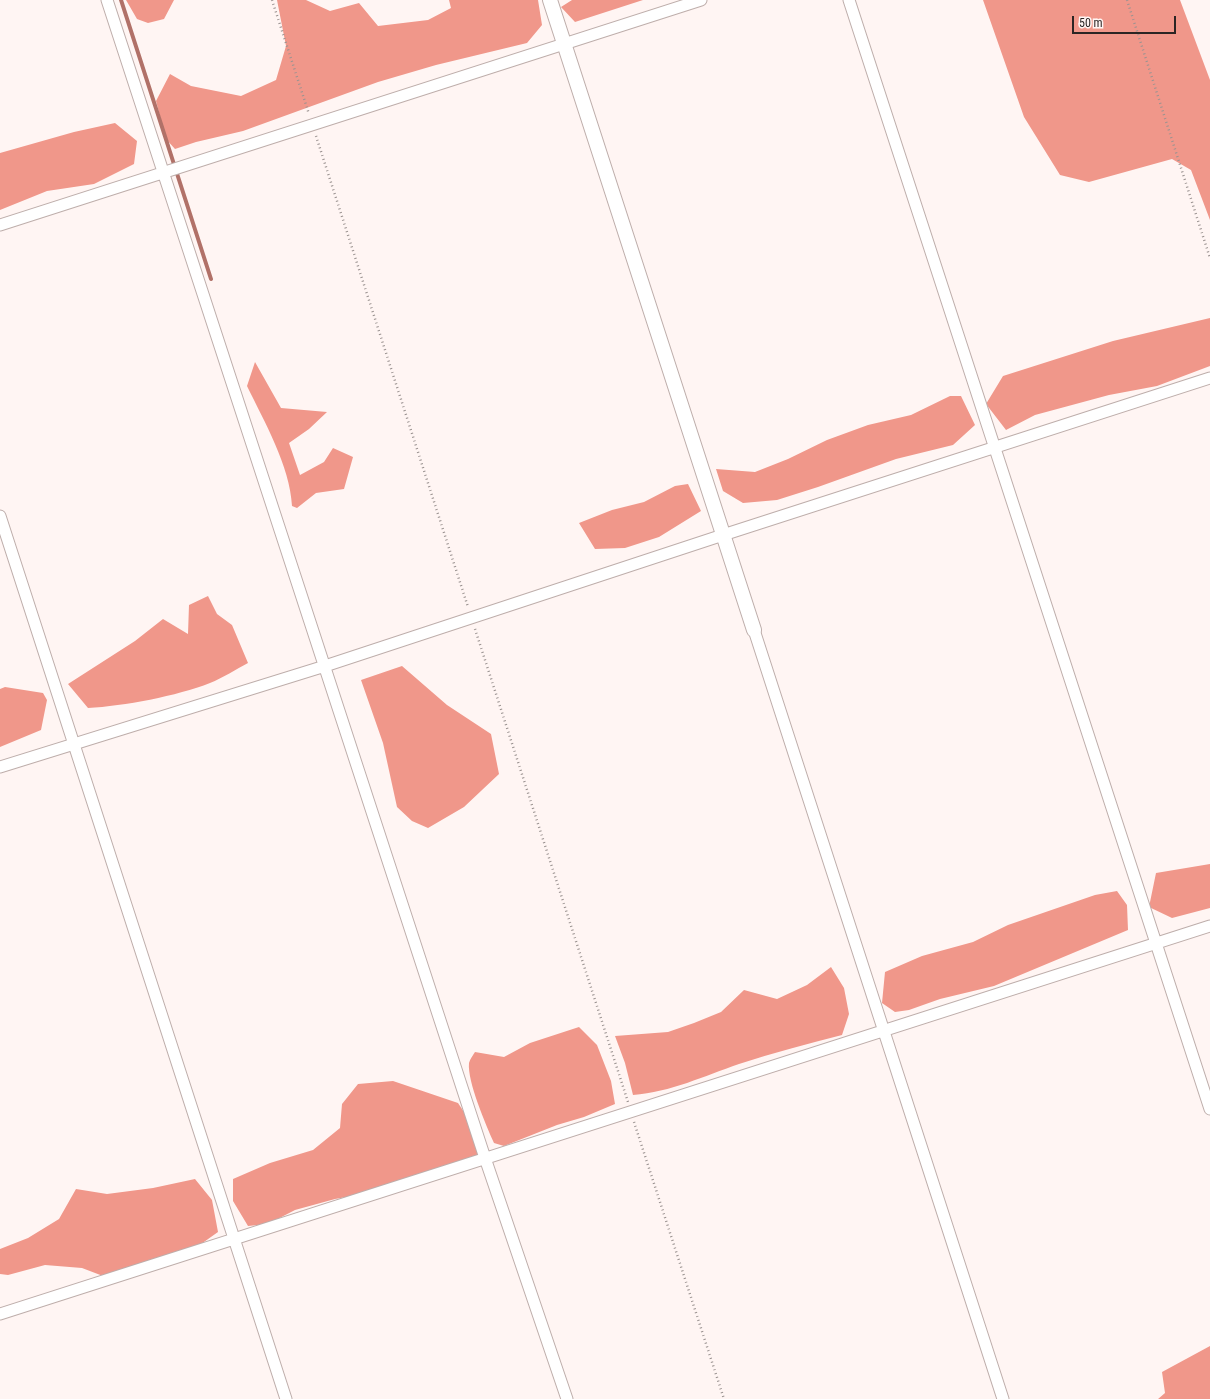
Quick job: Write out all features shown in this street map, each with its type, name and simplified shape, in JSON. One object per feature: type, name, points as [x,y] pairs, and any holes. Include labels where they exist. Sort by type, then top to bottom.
[{"type":"street","points":[[107,0],[485,1158],[567,1399]]},
{"type":"street","points":[[550,0],[1003,1399]]},
{"type":"street","points":[[0,225],[701,0]]},
{"type":"street","points":[[850,0],[1210,1110]]},
{"type":"street","points":[[0,767],[324,666],[723,535],[1210,378]]},
{"type":"street","points":[[0,516],[286,1399]]},
{"type":"street","points":[[0,1314],[1210,926]]},
{"type":"path","points":[[272,0],[724,1399]]},
{"type":"path","points":[[1127,0],[1210,258]]},
{"type":"shaded area","points":[[126,0],[174,0],[164,19],[148,23],[137,19]]},
{"type":"shaded area","points":[[277,0],[306,0],[330,11],[359,3],[378,26],[428,20],[451,8],[449,0],[538,0],[542,25],[527,43],[436,65],[378,82],[243,131],[196,142],[175,149],[166,139],[156,101],[170,74],[191,86],[241,96],[276,80],[286,46]]},
{"type":"shaded area","points":[[572,0],[643,0],[575,22],[561,7]]},
{"type":"shaded area","points":[[983,0],[1180,0],[1210,80],[1210,220],[1191,170],[1172,159],[1089,182],[1060,175],[1024,117]]},
{"type":"shaded area","points":[[115,123],[137,141],[134,164],[94,184],[47,191],[0,210],[0,153],[74,132]]},
{"type":"shaded area","points":[[1210,318],[1210,366],[1157,386],[1109,395],[1035,415],[1006,430],[986,404],[1003,376],[1113,341]]},
{"type":"shaded area","points":[[255,362],[281,408],[327,412],[309,429],[289,443],[300,475],[324,462],[333,448],[353,457],[344,489],[316,493],[297,508],[292,506],[287,475],[275,444],[247,386]]},
{"type":"shaded area","points":[[950,396],[961,396],[975,425],[953,445],[896,459],[777,500],[743,503],[723,491],[716,469],[755,472],[788,459],[827,440],[868,425],[911,415]]},
{"type":"shaded area","points":[[688,484],[701,511],[659,537],[625,548],[595,549],[579,523],[612,510],[644,502],[675,486]]},
{"type":"shaded area","points":[[208,596],[217,614],[232,625],[248,663],[220,679],[197,688],[150,700],[102,707],[88,708],[68,684],[135,641],[163,619],[188,634],[189,605]]},
{"type":"shaded area","points":[[402,666],[447,705],[491,734],[499,774],[464,807],[428,828],[412,821],[397,807],[383,743],[361,680]]},
{"type":"shaded area","points":[[5,687],[43,693],[47,700],[41,730],[0,747],[0,689]]},
{"type":"shaded area","points":[[1210,864],[1210,908],[1172,918],[1149,907],[1156,873]]},
{"type":"shaded area","points":[[1117,891],[1127,905],[1128,930],[994,986],[940,999],[909,1010],[895,1012],[882,1003],[885,972],[922,956],[973,942],[1008,925],[1095,895]]},
{"type":"shaded area","points":[[831,967],[844,988],[849,1014],[842,1035],[739,1064],[661,1091],[633,1095],[625,1063],[615,1036],[668,1032],[694,1023],[721,1012],[744,990],[777,999],[807,985]]},
{"type":"shaded area","points":[[579,1027],[597,1045],[611,1081],[615,1104],[504,1146],[494,1143],[486,1125],[471,1081],[469,1063],[475,1052],[504,1057],[530,1043]]},
{"type":"shaded area","points":[[393,1081],[458,1103],[470,1121],[479,1156],[386,1190],[335,1199],[295,1210],[268,1224],[248,1226],[233,1201],[233,1179],[270,1163],[313,1150],[340,1128],[342,1104],[358,1084]]},
{"type":"shaded area","points":[[195,1179],[212,1200],[218,1232],[194,1249],[103,1276],[82,1268],[45,1265],[8,1275],[0,1274],[0,1249],[28,1238],[59,1219],[76,1189],[107,1194],[153,1188]]},
{"type":"shaded area","points":[[1210,1346],[1210,1399],[1158,1399],[1165,1393],[1162,1372]]},
{"type":"waterway","points":[[121,0],[211,279]]}]
